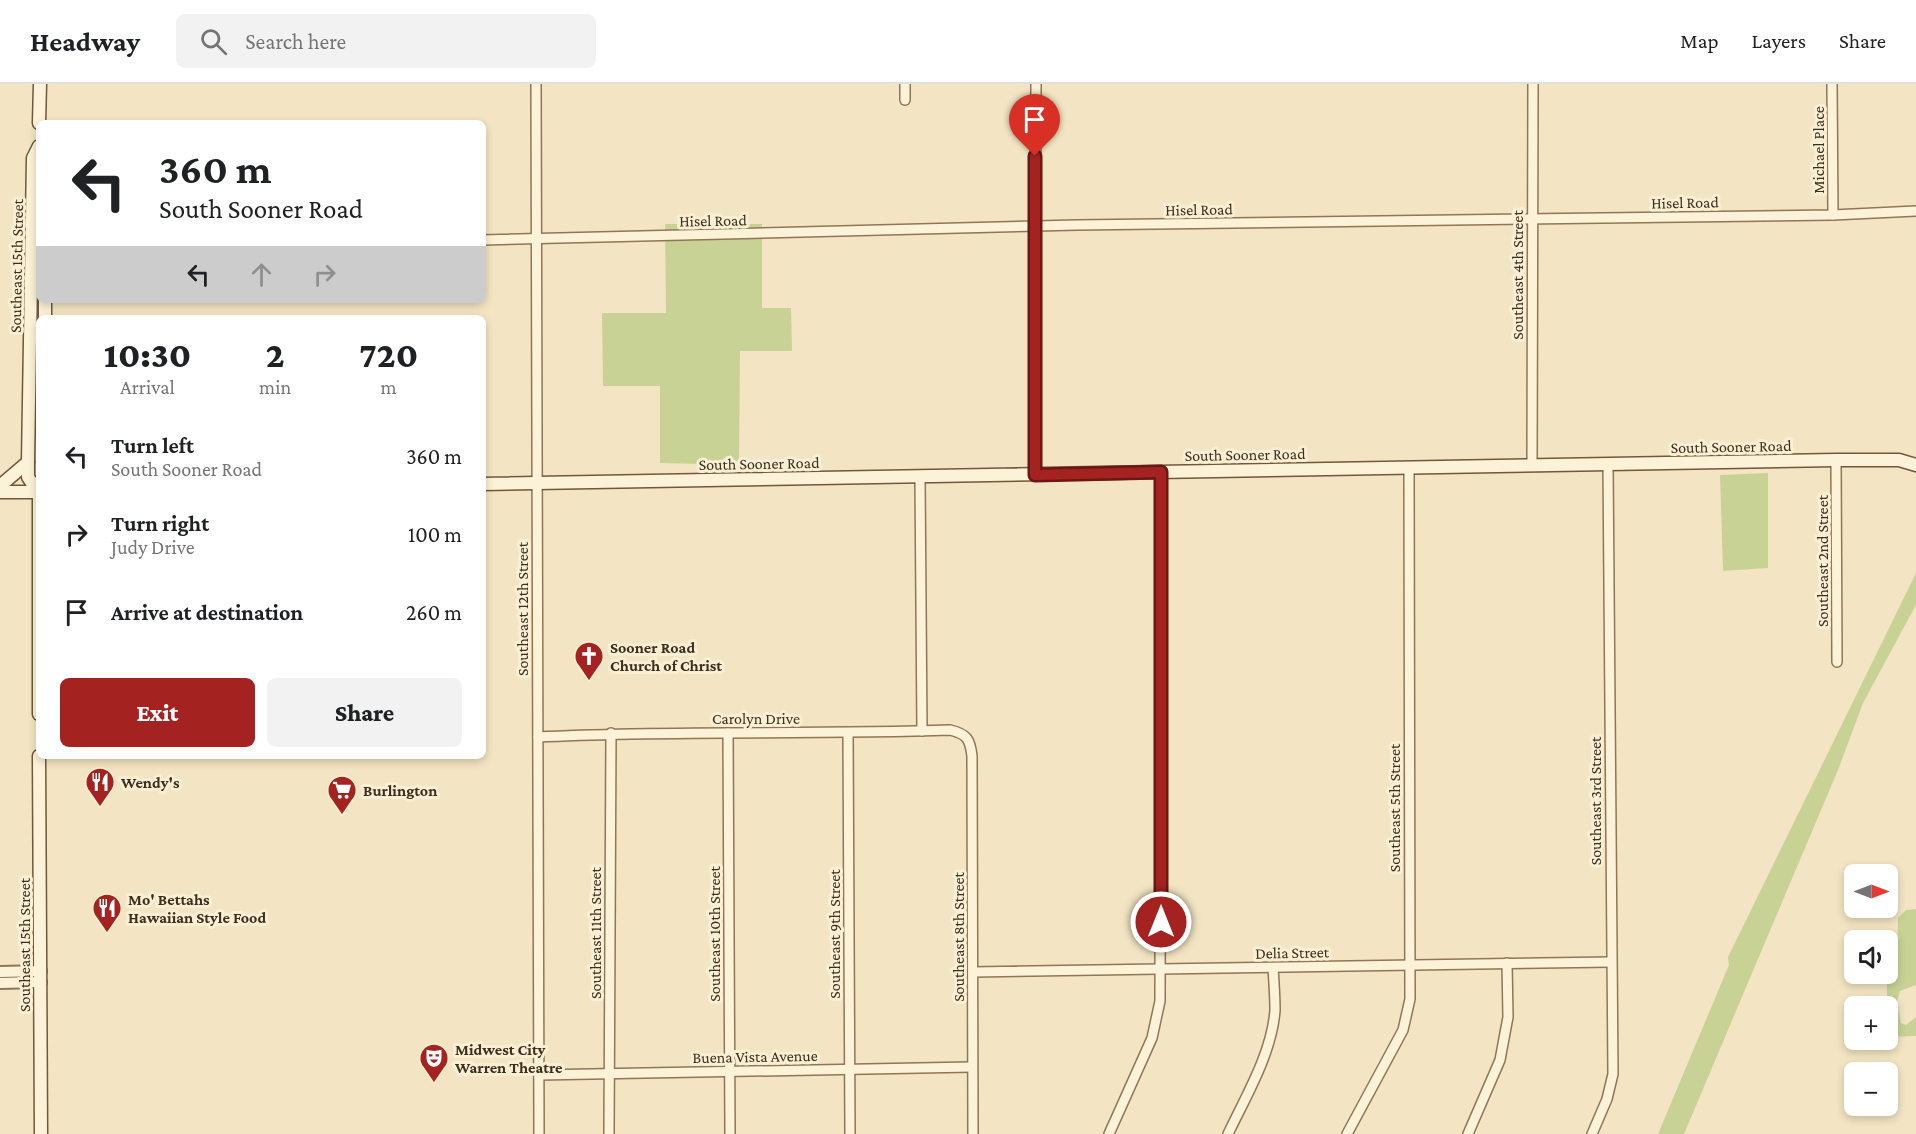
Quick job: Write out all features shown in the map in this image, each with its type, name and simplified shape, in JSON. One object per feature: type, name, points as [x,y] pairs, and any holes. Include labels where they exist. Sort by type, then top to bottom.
[{"type":"main road","points":[[39,120],[40,84]]},
{"type":"main road","name":"Southeast 15th Street","points":[[36,152],[33,158],[36,243],[28,462],[28,477],[36,487]]},
{"type":"main road","points":[[32,314],[38,315]]},
{"type":"main road","name":"South Sooner Road","points":[[1899,460],[1916,454]]},
{"type":"main road","name":"South Sooner Road","points":[[486,484],[1836,460],[1899,460],[1916,465]]},
{"type":"main road","points":[[0,486],[28,462]]},
{"type":"main road","points":[[0,492],[36,491]]},
{"type":"main road","name":"Southeast 15th Street","points":[[39,759],[41,1134]]},
{"type":"street","name":"Southeast 12th Street","points":[[536,84],[538,1134]]},
{"type":"street","points":[[904,100],[905,84]]},
{"type":"street","points":[[1035,475],[1036,84]]},
{"type":"street","name":"Southeast 4th Street","points":[[1532,466],[1533,84]]},
{"type":"street","name":"Michael Place","points":[[1832,84],[1833,215]]},
{"type":"street","name":"Hisel Road","points":[[486,240],[1035,227],[1833,215],[1916,211]]},
{"type":"street","name":"Southeast 2nd Street","points":[[1836,460],[1837,662]]},
{"type":"street","name":"Southeast 3rd Street","points":[[1592,1134],[1607,1099],[1613,1074],[1608,464]]},
{"type":"street","name":"Southeast 5th Street","points":[[1347,1134],[1403,1030],[1410,999],[1409,467]]},
{"type":"street","points":[[1109,1134],[1152,1038],[1160,1001],[1161,472]]},
{"type":"street","points":[[920,477],[922,731]]},
{"type":"street","name":"Carolyn Drive","points":[[538,737],[611,733],[848,733],[950,730],[963,733],[970,741]]},
{"type":"street","name":"Southeast 11th Street","points":[[609,1134],[611,733]]},
{"type":"street","name":"Southeast 10th Street","points":[[728,733],[730,1134]]},
{"type":"street","name":"Southeast 9th Street","points":[[848,733],[850,1134]]},
{"type":"street","name":"Southeast 8th Street","points":[[970,741],[973,972],[972,1134]]},
{"type":"street","name":"Delia Street","points":[[973,972],[1611,962]]},
{"type":"street","points":[[1468,1134],[1500,1060],[1508,1017],[1507,963]]},
{"type":"street","points":[[1228,1134],[1258,1068],[1272,1029],[1275,1010],[1273,968]]},
{"type":"street","points":[[0,972],[40,977]]},
{"type":"street","points":[[0,983],[40,977]]},
{"type":"street","name":"Buena Vista Avenue","points":[[538,1075],[972,1067]]},
{"type":"green space","points":[[665,224],[762,224],[762,308],[791,308],[792,351],[740,351],[739,465],[660,463],[660,386],[603,386],[602,313],[666,313]]},
{"type":"green space","points":[[1768,473],[1768,568],[1723,571],[1720,475]]},
{"type":"green space","points":[[1916,573],[1916,605],[1863,703],[1838,770],[1684,1134],[1658,1134],[1729,965],[1728,957]]},
{"type":"green space","points":[[1916,909],[1916,985],[1900,991],[1898,998],[1887,996],[1887,984],[1898,984],[1898,918],[1906,910]]},
{"type":"green space","points":[[1898,1006],[1901,1023],[1906,1025],[1916,1017],[1916,1036],[1898,1037]]},
{"type":"place","name":"Sooner Road Church of Christ","points":[[589,682]]},
{"type":"place","name":"Wendy's","points":[[100,808]]},
{"type":"place","name":"Burlington","points":[[342,816]]},
{"type":"place","name":"Mo' Bettahs Hawaiian Style Food","points":[[107,934]]},
{"type":"place","name":"Midwest City Warren Theatre","points":[[434,1084]]},
{"type":"route","points":[[1035,156],[1035,475],[1161,472],[1161,922]]}]
